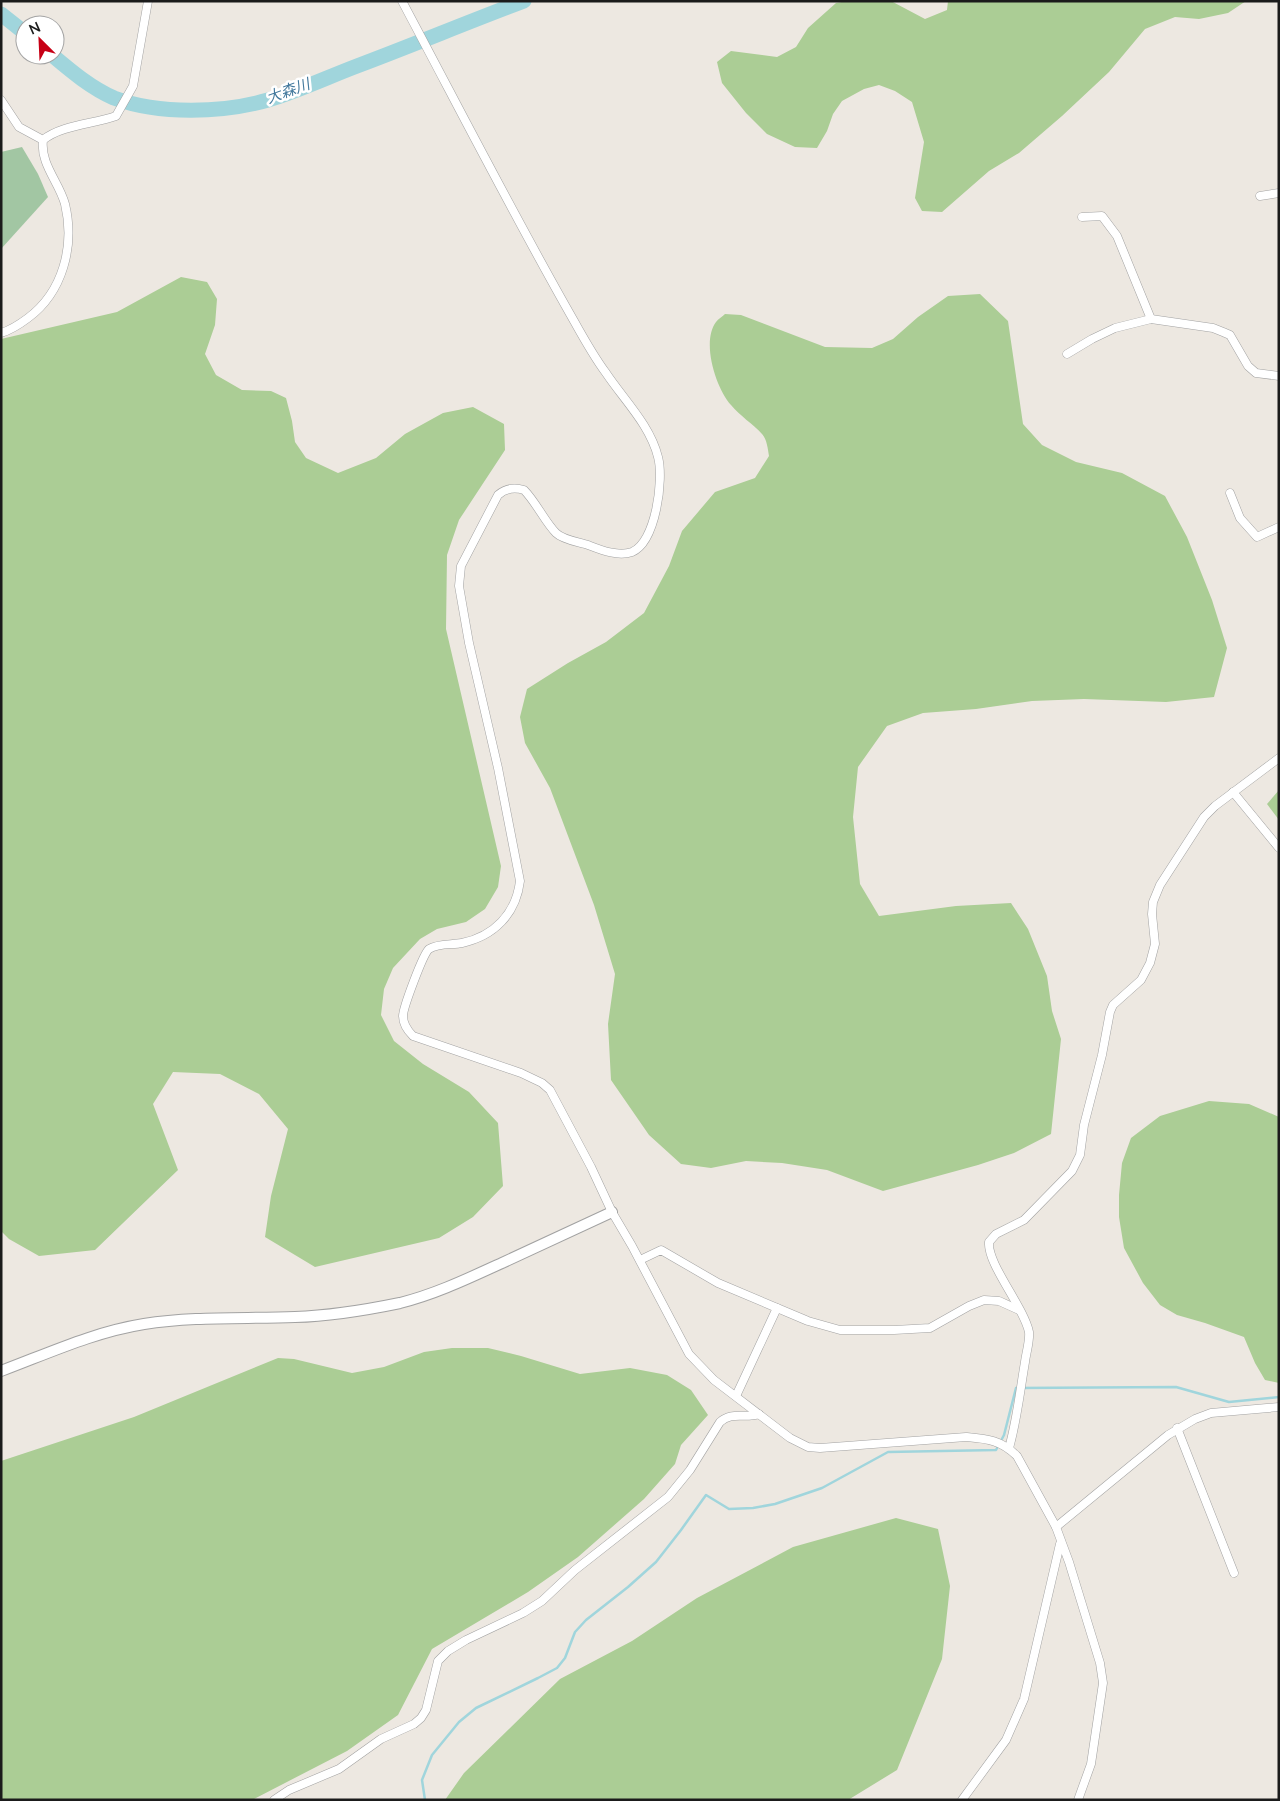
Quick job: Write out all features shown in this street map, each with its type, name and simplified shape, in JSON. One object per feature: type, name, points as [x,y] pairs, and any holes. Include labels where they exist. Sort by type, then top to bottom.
[{"type":"street","points":[[43,140],[58,130],[98,122],[116,116],[130,95],[133,86],[148,1]]},
{"type":"street","points":[[402,1],[482,155],[574,322],[605,373],[642,422],[658,458],[660,489],[659,499],[647,538],[642,546],[632,552],[622,554],[608,552],[557,534],[528,494],[524,490],[517,488],[509,488],[498,495],[470,545],[461,566],[459,586],[469,644],[518,867],[519,893],[506,918],[494,930],[463,943],[436,946],[426,952],[408,996],[403,1015],[408,1031],[412,1036],[521,1073],[550,1090],[591,1167],[612,1212],[640,1260],[689,1354],[714,1380],[790,1438],[808,1447],[820,1448],[966,1437],[992,1440],[1009,1448],[1017,1456],[1056,1527],[1069,1562],[1097,1654],[1103,1683],[1091,1764],[1078,1800]]},
{"type":"street","points":[[1,100],[19,127],[43,140]]},
{"type":"street","points":[[1,333],[17,326],[48,299],[58,282],[65,263],[68,223],[65,205],[44,161],[43,140]]},
{"type":"street","points":[[1260,196],[1279,193]]},
{"type":"street","points":[[1082,217],[1102,216],[1117,236],[1151,318]]},
{"type":"street","points":[[1067,354],[1115,328],[1151,318],[1213,328],[1223,332],[1230,336],[1248,366],[1256,373],[1279,376]]},
{"type":"street","points":[[1230,493],[1240,518],[1257,537],[1279,527]]},
{"type":"street","points":[[1009,1448],[1015,1428],[1029,1334],[994,1262],[988,1242],[996,1234],[1024,1220],[1072,1171],[1078,1162],[1084,1125],[1102,1055],[1110,1012],[1113,1005],[1141,980],[1150,963],[1154,944],[1153,902],[1160,885],[1204,817],[1233,792],[1279,758]]},
{"type":"street","points":[[1233,792],[1279,848]]},
{"type":"street","points":[[1,1371],[90,1336],[145,1324],[202,1319],[306,1316],[347,1312],[400,1303],[430,1295],[459,1283],[612,1212]]},
{"type":"street","points":[[640,1260],[661,1250],[718,1283],[818,1324],[848,1330],[930,1328],[968,1306],[984,1300],[999,1301],[1019,1310]]},
{"type":"street","points":[[736,1396],[777,1308]]},
{"type":"street","points":[[1056,1527],[1177,1428],[1211,1413],[1279,1407]]},
{"type":"street","points":[[274,1800],[289,1790],[339,1769],[381,1740],[414,1724],[426,1710],[438,1661],[448,1652],[466,1640],[522,1613],[542,1601],[575,1570],[662,1502],[678,1486],[690,1470],[724,1418],[736,1415],[753,1416],[759,1414]]},
{"type":"street","points":[[1177,1428],[1234,1573]]},
{"type":"street","points":[[962,1800],[1006,1740],[1024,1699],[1061,1543]]},
{"type":"green space","points":[[847,1],[891,1],[925,19],[947,10],[948,1],[1246,1],[1228,13],[1199,19],[1175,17],[1145,29],[1109,72],[1062,116],[1019,153],[989,171],[942,212],[922,211],[915,198],[924,142],[912,102],[895,91],[879,85],[864,89],[842,101],[833,114],[827,131],[817,148],[795,147],[767,134],[746,113],[722,83],[717,62],[731,51],[777,57],[796,47],[808,28],[836,3]]},
{"type":"green space","points":[[22,147],[38,174],[48,197],[1,249],[1,152]]},
{"type":"green space","points":[[181,277],[207,282],[217,299],[215,325],[205,354],[216,375],[242,390],[271,391],[286,398],[295,442],[306,458],[338,473],[376,458],[405,434],[443,413],[473,407],[504,424],[505,450],[459,520],[447,555],[446,629],[501,866],[498,887],[485,909],[466,922],[437,929],[420,939],[393,968],[384,989],[381,1015],[394,1041],[423,1064],[469,1092],[498,1123],[503,1186],[473,1217],[439,1238],[315,1267],[265,1237],[271,1196],[288,1129],[259,1094],[220,1074],[173,1072],[153,1104],[178,1170],[95,1250],[39,1256],[9,1239],[1,1231],[1,339],[117,312]]},
{"type":"green space","points":[[980,294],[1008,321],[1023,424],[1042,445],[1076,462],[1122,473],[1165,496],[1187,537],[1212,600],[1227,648],[1214,697],[1166,702],[1084,699],[1032,701],[976,709],[923,713],[887,726],[858,767],[853,817],[860,884],[879,916],[956,906],[1011,903],[1028,929],[1047,976],[1052,1011],[1061,1039],[1051,1134],[1014,1153],[883,1191],[827,1170],[782,1163],[746,1161],[711,1168],[681,1164],[649,1135],[611,1080],[608,1024],[615,974],[594,905],[550,788],[525,743],[520,717],[527,689],[606,642],[644,613],[669,566],[682,531],[715,492],[755,478],[769,456],[764,436],[738,413],[720,388],[710,353],[712,331],[719,319],[725,314],[741,315],[825,347],[872,348],[893,339],[918,317],[948,296]]},
{"type":"green space","points":[[1279,790],[1279,820],[1267,804]]},
{"type":"green space","points":[[1209,1101],[1249,1104],[1279,1117],[1279,1383],[1265,1380],[1255,1363],[1244,1337],[1177,1315],[1160,1305],[1143,1283],[1124,1248],[1119,1217],[1119,1195],[1122,1163],[1131,1138],[1160,1116]]},
{"type":"green space","points":[[452,1348],[488,1348],[580,1374],[630,1368],[667,1375],[691,1390],[708,1415],[681,1445],[675,1464],[644,1499],[578,1557],[528,1592],[432,1649],[398,1715],[347,1751],[252,1800],[1,1800],[1,1461],[134,1417],[278,1358],[294,1359],[352,1373],[384,1367],[424,1352]]},
{"type":"green space","points":[[896,1518],[938,1529],[950,1586],[942,1659],[897,1770],[848,1800],[445,1800],[464,1773],[560,1679],[632,1641],[697,1598],[793,1547]]},
{"type":"waterway","name":"大森川","points":[[64,65],[97,89],[114,98],[132,104],[171,110],[231,108],[268,100],[290,92],[524,1]]},
{"type":"waterway","name":"大森川","points":[[1,14],[15,25]]},
{"type":"waterway","points":[[425,1800],[422,1780],[432,1755],[459,1722],[476,1708],[557,1668],[565,1658],[575,1632],[586,1620],[656,1562],[706,1495],[729,1509],[753,1508],[775,1504],[822,1488],[888,1452],[996,1450],[1004,1435],[1016,1388],[1176,1387],[1229,1402],[1279,1397]]}]
